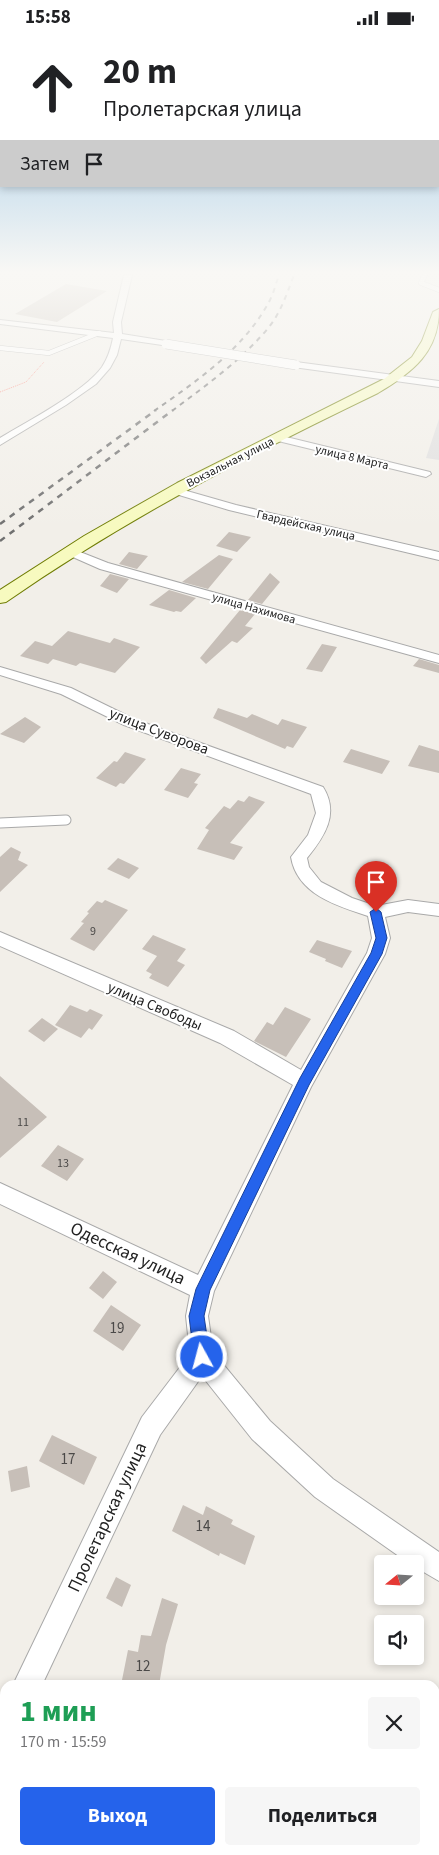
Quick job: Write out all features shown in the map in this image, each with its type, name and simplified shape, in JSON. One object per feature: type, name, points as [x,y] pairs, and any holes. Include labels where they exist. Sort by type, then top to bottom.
[{"type":"main road","name":"Вокзальная улица","points":[[0,598],[70,552],[173,490],[396,378],[417,360]]},
{"type":"street","points":[[0,442],[93,382],[110,360]]},
{"type":"street","points":[[265,360],[439,384]]},
{"type":"street","name":"улица 8 Марта","points":[[278,438],[426,474]]},
{"type":"street","name":"Гвардейская улица","points":[[173,490],[233,508],[439,555]]},
{"type":"street","name":"улица Нахимова","points":[[70,552],[104,566],[439,659]]},
{"type":"street","name":"улица Суворова","points":[[0,671],[66,691],[129,722],[318,791],[324,813],[315,837],[299,857],[301,869],[315,886],[346,903],[376,912]]},
{"type":"street","points":[[203,1289],[304,1082],[376,954],[381,938],[376,912],[408,906],[439,910]]},
{"type":"street","name":"улица Свободы","points":[[0,939],[227,1037],[304,1082]]},
{"type":"street","name":"Одесская улица","points":[[0,1193],[203,1289],[197,1316],[202,1357]]},
{"type":"street","points":[[202,1357],[261,1430],[324,1489],[439,1568]]},
{"type":"street","name":"Пролетарская улица","points":[[29,1680],[151,1426],[202,1357]]},
{"type":"lane","points":[[0,823],[66,820]]},
{"type":"lane","points":[[422,908],[439,904]]},
{"type":"path","points":[[0,392],[25,384],[36,375],[45,360]]},
{"type":"shaded area","points":[[439,419],[439,460],[426,458]]},
{"type":"building","points":[[229,532],[251,537],[237,552],[216,546]]},
{"type":"building","points":[[129,552],[148,556],[137,569],[119,564]]},
{"type":"building","points":[[219,555],[233,559],[208,589],[182,582]]},
{"type":"building","points":[[270,573],[280,582],[262,604],[248,600]]},
{"type":"building","points":[[110,574],[129,579],[117,593],[100,586]]},
{"type":"building","points":[[169,590],[196,598],[181,612],[149,605]]},
{"type":"building","points":[[240,610],[255,614],[245,626],[253,628],[237,643],[232,641],[206,664],[200,658]]},
{"type":"building","points":[[68,631],[110,643],[114,638],[140,647],[115,673],[80,663],[76,666],[53,659],[48,664],[20,656],[35,641],[52,646]]},
{"type":"building","points":[[322,644],[337,647],[322,672],[306,669]]},
{"type":"building","points":[[419,659],[439,665],[439,673],[413,666]]},
{"type":"building","points":[[218,708],[247,718],[252,714],[278,725],[282,719],[307,727],[293,748],[287,746],[285,749],[213,718]]},
{"type":"building","points":[[25,717],[41,727],[24,743],[0,734]]},
{"type":"building","points":[[419,745],[439,751],[439,773],[408,766]]},
{"type":"building","points":[[351,749],[390,761],[382,774],[343,762]]},
{"type":"building","points":[[125,752],[146,759],[124,784],[120,783],[116,787],[96,778],[114,761],[117,762]]},
{"type":"building","points":[[181,768],[201,774],[194,783],[198,784],[188,798],[164,790]]},
{"type":"building","points":[[249,796],[265,802],[230,843],[243,847],[234,860],[197,849],[209,830],[205,828],[224,806],[230,809],[238,800],[244,802]]},
{"type":"building","points":[[11,847],[21,852],[18,860],[28,865],[0,892],[0,857]]},
{"type":"building","points":[[118,858],[139,868],[129,879],[107,869]]},
{"type":"building","points":[[105,900],[128,910],[94,951],[70,939],[84,923],[81,922],[89,913],[87,912],[97,901],[102,903]]},
{"type":"building","points":[[153,935],[186,949],[177,961],[185,965],[168,987],[149,978],[152,974],[146,971],[157,956],[142,949]]},
{"type":"building","points":[[317,940],[352,951],[342,968],[309,952]]},
{"type":"building","points":[[70,1005],[87,1012],[90,1009],[103,1015],[92,1030],[89,1028],[81,1038],[55,1025]]},
{"type":"building","points":[[285,1007],[311,1019],[286,1057],[254,1041],[267,1022],[273,1025]]},
{"type":"building","points":[[42,1018],[58,1029],[44,1042],[28,1031]]},
{"type":"building","points":[[0,1076],[47,1117],[0,1158]]},
{"type":"building","points":[[58,1145],[84,1159],[67,1181],[41,1166]]},
{"type":"building","points":[[103,1271],[117,1282],[103,1299],[89,1288]]},
{"type":"building","points":[[111,1305],[141,1325],[123,1351],[93,1331]]},
{"type":"building","points":[[52,1435],[97,1457],[84,1485],[39,1461]]},
{"type":"building","points":[[27,1466],[30,1487],[11,1492],[8,1471]]},
{"type":"building","points":[[183,1505],[203,1515],[206,1506],[233,1520],[231,1524],[255,1536],[245,1565],[220,1553],[219,1556],[172,1531]]},
{"type":"building","points":[[116,1577],[131,1585],[122,1607],[106,1598]]},
{"type":"building","points":[[162,1598],[178,1604],[166,1645],[160,1680],[122,1680],[128,1650],[138,1652],[141,1635],[151,1636]]},
{"type":"railway","points":[[154,411],[187,388],[221,360]]},
{"type":"railway","points":[[172,411],[237,360]]},
{"type":"railway","points":[[0,524],[156,410]]},
{"type":"railway","points":[[0,541],[173,410]]},
{"type":"route","points":[[202,1357],[197,1316],[203,1289],[304,1082],[376,954],[381,938],[376,912]]}]
